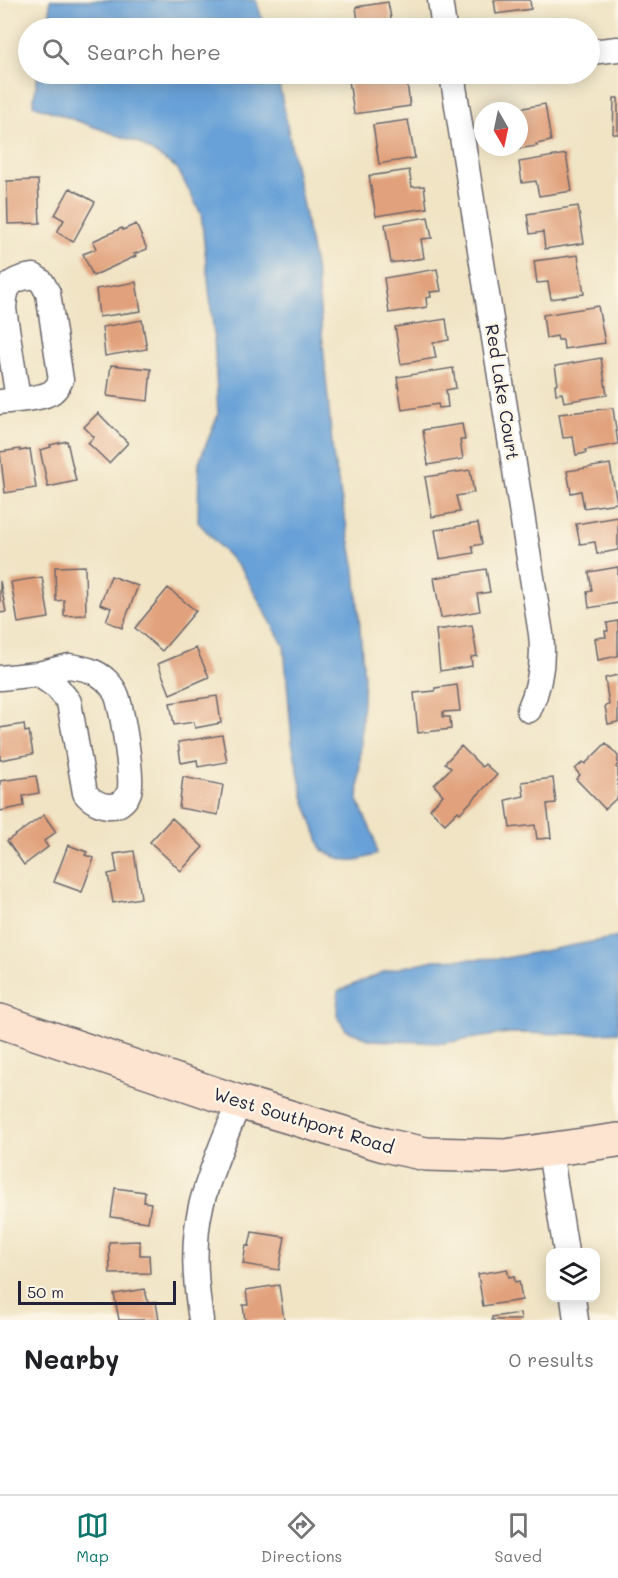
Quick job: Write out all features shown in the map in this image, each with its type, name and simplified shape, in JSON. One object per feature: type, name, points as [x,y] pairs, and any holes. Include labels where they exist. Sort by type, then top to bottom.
[{"type":"main road","name":"West Southport Road","points":[[0,1021],[239,1102],[384,1145],[426,1154],[505,1156],[618,1140]]},
{"type":"street","points":[[440,0],[443,18]]},
{"type":"street","points":[[600,51],[618,49]]},
{"type":"street","name":"Red Lake Court","points":[[454,84],[541,634],[539,682],[529,710]]},
{"type":"street","points":[[34,276],[42,282],[48,293],[61,380],[53,392],[9,401],[5,296],[10,285],[18,278],[34,276]]},
{"type":"street","points":[[0,678],[38,674],[77,666],[105,680],[114,691],[119,705],[131,783],[130,791],[124,800],[113,806],[101,806],[90,800],[85,793],[69,702],[57,687],[38,674]]},
{"type":"street","points":[[201,1320],[195,1271],[200,1213],[209,1178],[239,1102]]},
{"type":"street","points":[[550,1151],[565,1248]]},
{"type":"street","points":[[574,1302],[576,1320]]},
{"type":"water","points":[[50,0],[256,0],[262,18],[50,18]]},
{"type":"water","points":[[36,84],[279,84],[317,277],[333,455],[355,569],[364,677],[358,801],[374,837],[377,854],[349,860],[322,850],[303,796],[292,742],[284,646],[243,572],[198,522],[199,462],[218,415],[214,336],[201,214],[177,168],[139,143],[33,105]]},
{"type":"water","points":[[618,937],[618,1032],[508,1033],[444,1043],[371,1040],[346,1030],[337,1016],[338,991],[386,971],[434,960],[506,958]]},
{"type":"building","points":[[494,0],[530,0],[531,9],[496,14]]},
{"type":"building","points":[[388,2],[391,18],[358,18],[356,7]]},
{"type":"building","points":[[350,84],[407,84],[410,106],[354,114]]},
{"type":"building","points":[[614,98],[618,98],[618,134],[613,134]]},
{"type":"building","points":[[545,104],[551,141],[528,147],[528,107]]},
{"type":"building","points":[[408,120],[415,158],[379,164],[373,125]]},
{"type":"building","points":[[566,154],[572,191],[539,196],[536,181],[522,183],[519,162]]},
{"type":"building","points":[[409,170],[412,187],[424,186],[427,208],[376,216],[369,176]]},
{"type":"building","points":[[38,180],[40,223],[8,224],[7,181]]},
{"type":"building","points":[[70,188],[95,202],[73,242],[57,232],[64,220],[55,215]]},
{"type":"building","points":[[578,206],[584,243],[545,249],[543,232],[530,234],[527,214]]},
{"type":"building","points":[[428,217],[432,238],[421,239],[424,258],[391,263],[385,224]]},
{"type":"building","points":[[136,224],[147,249],[93,276],[83,254],[96,249],[93,241]]},
{"type":"building","points":[[578,255],[584,294],[551,299],[548,282],[537,283],[534,261]]},
{"type":"building","points":[[437,269],[441,291],[430,292],[431,297],[426,298],[427,307],[389,313],[384,278]]},
{"type":"building","points":[[136,282],[141,311],[99,317],[96,289]]},
{"type":"building","points":[[598,306],[605,343],[564,349],[563,340],[558,340],[557,336],[546,338],[543,315]]},
{"type":"building","points":[[446,319],[449,340],[433,343],[436,358],[401,364],[395,327]]},
{"type":"building","points":[[142,320],[147,349],[105,356],[102,327]]},
{"type":"building","points":[[601,358],[607,395],[564,402],[562,393],[556,394],[555,384],[558,384],[555,366]]},
{"type":"building","points":[[111,365],[151,369],[148,401],[107,396]]},
{"type":"building","points":[[453,368],[456,388],[446,390],[448,407],[439,408],[438,404],[402,410],[397,377]]},
{"type":"building","points":[[613,408],[618,444],[585,450],[586,453],[576,455],[573,437],[563,438],[559,414]]},
{"type":"building","points":[[98,413],[128,443],[109,463],[88,443],[94,437],[84,427]]},
{"type":"building","points":[[462,424],[465,440],[460,440],[463,459],[428,465],[423,430]]},
{"type":"building","points":[[67,441],[76,481],[48,487],[40,450]]},
{"type":"building","points":[[20,449],[20,451],[30,449],[36,488],[5,493],[0,452]]},
{"type":"building","points":[[610,464],[617,503],[584,508],[581,491],[571,493],[567,471]]},
{"type":"building","points":[[470,470],[474,493],[456,496],[460,512],[432,517],[425,477]]},
{"type":"building","points":[[618,517],[618,550],[597,554],[595,542],[580,544],[576,524]]},
{"type":"building","points":[[478,523],[482,544],[472,546],[474,553],[440,559],[435,530]]},
{"type":"building","points":[[85,566],[86,615],[64,616],[64,600],[56,601],[55,567]]},
{"type":"building","points":[[618,567],[618,603],[589,608],[587,592],[592,591],[589,572]]},
{"type":"building","points":[[486,569],[490,592],[477,594],[480,611],[441,618],[434,578]]},
{"type":"building","points":[[111,576],[138,586],[122,628],[106,621],[111,608],[100,604]]},
{"type":"building","points":[[42,577],[49,618],[18,623],[11,582]]},
{"type":"building","points":[[0,581],[6,612],[0,613]]},
{"type":"building","points":[[168,588],[196,611],[162,651],[135,628]]},
{"type":"building","points":[[618,621],[618,656],[598,660],[595,638],[606,637],[607,623]]},
{"type":"building","points":[[472,625],[477,656],[471,657],[472,666],[440,671],[436,630]]},
{"type":"building","points":[[196,648],[209,677],[170,694],[158,664]]},
{"type":"building","points":[[618,675],[618,722],[608,724],[605,706],[609,705],[605,678]]},
{"type":"building","points":[[457,685],[460,711],[443,712],[443,717],[450,717],[451,729],[418,733],[414,693],[435,691],[435,688]]},
{"type":"building","points":[[217,696],[221,723],[195,728],[194,722],[174,725],[170,703]]},
{"type":"building","points":[[24,724],[25,732],[29,731],[33,754],[0,760],[0,728]]},
{"type":"building","points":[[222,735],[227,762],[198,767],[197,760],[181,763],[178,742]]},
{"type":"building","points":[[606,743],[618,756],[616,767],[618,769],[618,797],[605,809],[576,779],[580,775],[575,769],[583,762],[585,764]]},
{"type":"building","points":[[461,746],[482,767],[485,764],[497,775],[460,813],[458,811],[445,824],[430,809],[443,795],[434,785],[451,768],[445,763]]},
{"type":"building","points":[[36,776],[39,793],[23,796],[24,806],[0,811],[0,781]]},
{"type":"building","points":[[183,777],[223,785],[218,815],[179,808]]},
{"type":"building","points":[[553,778],[556,803],[547,804],[551,838],[537,839],[535,825],[510,828],[506,800],[524,796],[522,782]]},
{"type":"building","points":[[44,815],[56,832],[44,841],[48,847],[24,865],[7,841]]},
{"type":"building","points":[[172,818],[203,847],[181,871],[150,842]]},
{"type":"building","points":[[68,845],[87,852],[85,855],[94,858],[82,892],[54,882]]},
{"type":"building","points":[[134,851],[141,898],[113,903],[108,874],[117,872],[114,854]]},
{"type":"building","points":[[115,1188],[145,1192],[144,1202],[151,1203],[148,1222],[111,1217]]},
{"type":"building","points":[[252,1232],[285,1237],[279,1270],[243,1264],[246,1245],[249,1246]]},
{"type":"building","points":[[140,1241],[140,1255],[149,1255],[150,1273],[110,1274],[109,1242]]},
{"type":"building","points":[[507,1269],[509,1277],[514,1276],[515,1282],[519,1281],[522,1300],[483,1306],[478,1274]]},
{"type":"building","points":[[279,1285],[284,1320],[245,1320],[243,1305],[248,1305],[246,1290]]},
{"type":"building","points":[[145,1289],[148,1303],[156,1302],[159,1320],[119,1320],[114,1294]]},
{"type":"building","points":[[520,1313],[521,1320],[492,1320],[492,1317]]}]
